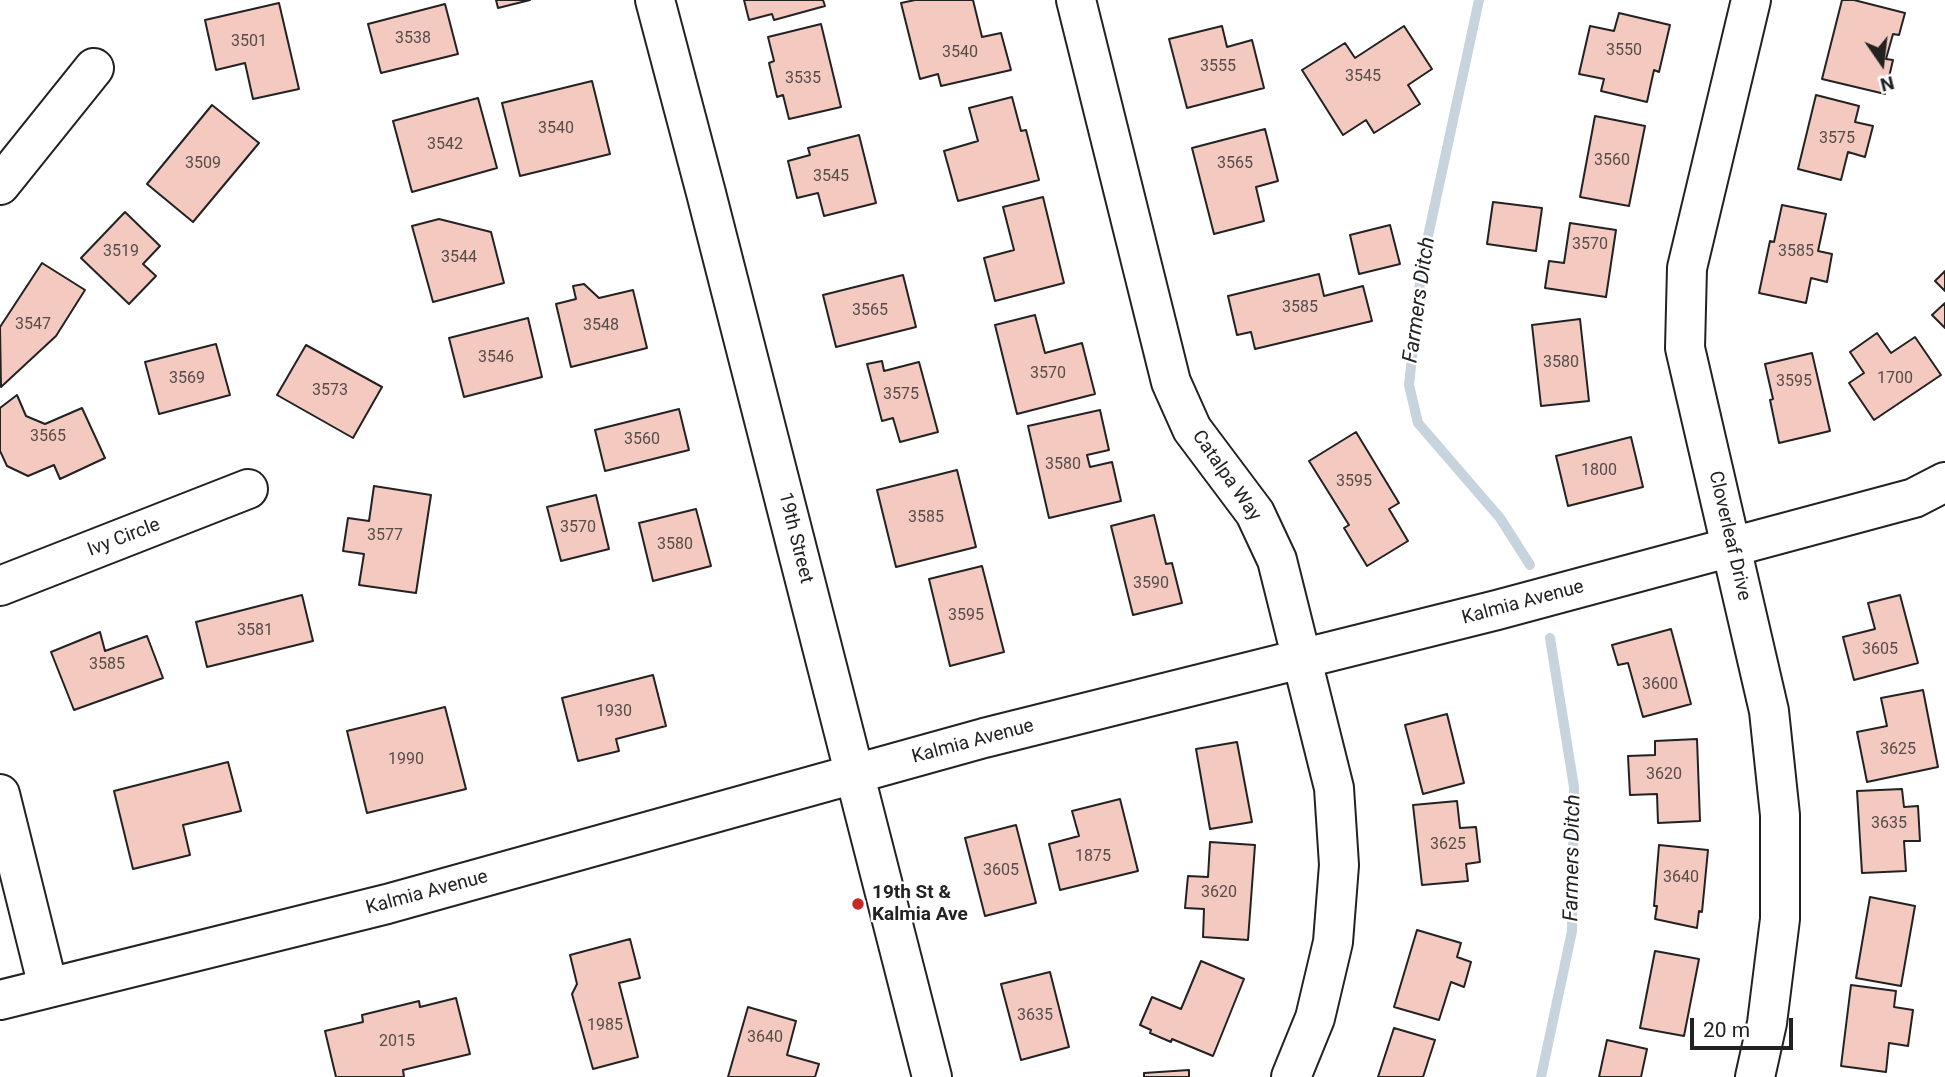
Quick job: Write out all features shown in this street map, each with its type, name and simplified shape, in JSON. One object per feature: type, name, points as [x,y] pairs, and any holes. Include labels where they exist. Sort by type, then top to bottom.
[{"type":"street","name":"19th Street","points":[[655,0],[932,1077]]},
{"type":"street","name":"Catalpa Way","points":[[1076,0],[1171,382],[1192,429],[1255,513],[1277,560],[1334,788],[1339,865],[1332,942],[1315,1018],[1291,1077]]},
{"type":"street","name":"Cloverleaf Drive","points":[[1751,0],[1687,268],[1685,348],[1769,711],[1780,815],[1780,919],[1768,1023],[1755,1077]]},
{"type":"street","points":[[0,185],[94,68]]},
{"type":"street","name":"Kalmia Avenue","points":[[0,1000],[387,904],[984,738],[1497,610],[1913,498],[1945,482]]},
{"type":"street","name":"Ivy Circle","points":[[0,586],[248,489]]},
{"type":"street","points":[[0,794],[48,987]]},
{"type":"building","points":[[496,0],[530,0],[498,8]]},
{"type":"building","points":[[744,0],[823,0],[825,6],[774,20],[772,14],[749,20]]},
{"type":"building","points":[[915,0],[973,0],[982,37],[1001,33],[1011,70],[941,86],[938,74],[920,79],[901,3]]},
{"type":"building","points":[[1842,0],[1854,0],[1905,13],[1899,35],[1893,34],[1886,59],[1893,60],[1885,94],[1822,79]]},
{"type":"building","points":[[279,3],[299,89],[253,99],[245,63],[216,70],[205,20]]},
{"type":"building","points":[[445,4],[458,54],[381,73],[368,24]]},
{"type":"building","points":[[1619,13],[1670,25],[1659,72],[1654,70],[1647,102],[1601,91],[1604,79],[1579,74],[1590,26],[1614,31]]},
{"type":"building","points":[[821,24],[841,107],[789,119],[783,95],[777,97],[769,63],[774,61],[768,37]]},
{"type":"building","points":[[1222,26],[1227,47],[1252,40],[1264,88],[1187,108],[1169,39]]},
{"type":"building","points":[[1404,26],[1432,69],[1408,85],[1420,104],[1374,133],[1366,120],[1343,135],[1302,70],[1345,43],[1355,58]]},
{"type":"building","points":[[592,81],[610,154],[520,176],[502,103]]},
{"type":"building","points":[[1816,95],[1859,106],[1855,122],[1873,126],[1865,157],[1848,152],[1841,180],[1798,169]]},
{"type":"building","points":[[1012,97],[1021,131],[1026,130],[1039,180],[958,201],[944,151],[978,141],[969,108]]},
{"type":"building","points":[[478,98],[497,168],[412,192],[393,121]]},
{"type":"building","points":[[212,105],[259,143],[193,222],[147,184]]},
{"type":"building","points":[[1595,116],[1645,126],[1629,206],[1580,197]]},
{"type":"building","points":[[1265,129],[1278,181],[1256,187],[1264,221],[1214,234],[1192,148]]},
{"type":"building","points":[[859,135],[876,203],[824,216],[818,193],[797,198],[788,161],[810,155],[808,148]]},
{"type":"building","points":[[1043,197],[1064,283],[995,301],[984,258],[1014,250],[1003,207]]},
{"type":"building","points":[[1493,202],[1542,208],[1536,251],[1487,244]]},
{"type":"building","points":[[1782,205],[1826,214],[1818,251],[1832,254],[1827,282],[1811,278],[1806,303],[1759,293],[1770,241],[1774,242]]},
{"type":"building","points":[[125,212],[160,246],[143,264],[156,276],[129,304],[81,258]]},
{"type":"building","points":[[439,219],[491,232],[504,283],[433,302],[412,226]]},
{"type":"building","points":[[1570,223],[1616,230],[1606,297],[1545,288],[1549,261],[1564,263]]},
{"type":"building","points":[[1390,225],[1400,264],[1359,274],[1350,235]]},
{"type":"building","points":[[42,263],[85,290],[56,336],[1,387],[0,327]]},
{"type":"building","points":[[1945,271],[1945,291],[1935,281]]},
{"type":"building","points":[[1319,274],[1324,296],[1363,286],[1372,321],[1255,349],[1251,332],[1237,335],[1228,296]]},
{"type":"building","points":[[903,275],[916,327],[836,347],[823,295]]},
{"type":"building","points":[[584,284],[599,298],[633,290],[647,348],[571,367],[556,304],[576,299],[573,286]]},
{"type":"building","points":[[1945,303],[1945,328],[1932,315]]},
{"type":"building","points":[[1035,315],[1045,353],[1082,343],[1095,394],[1017,414],[995,325]]},
{"type":"building","points":[[528,318],[542,377],[464,397],[449,338]]},
{"type":"building","points":[[1580,319],[1589,401],[1541,406],[1532,325]]},
{"type":"building","points":[[1877,333],[1891,353],[1915,337],[1941,375],[1874,420],[1849,383],[1864,373],[1850,352]]},
{"type":"building","points":[[216,344],[230,395],[159,414],[145,362]]},
{"type":"building","points":[[306,345],[382,387],[353,438],[277,395]]},
{"type":"building","points":[[1812,353],[1830,431],[1779,443],[1765,364]]},
{"type":"building","points":[[882,361],[884,371],[919,362],[938,432],[900,442],[893,418],[882,421],[867,364]]},
{"type":"building","points":[[17,395],[26,416],[45,424],[82,408],[105,458],[60,479],[54,465],[28,476],[7,466],[0,451],[0,408]]},
{"type":"building","points":[[679,409],[689,450],[605,471],[595,430]]},
{"type":"building","points":[[1100,410],[1109,450],[1087,455],[1090,467],[1112,462],[1121,501],[1049,518],[1028,426]]},
{"type":"building","points":[[1356,432],[1399,503],[1389,509],[1408,541],[1367,566],[1344,528],[1349,525],[1309,461]]},
{"type":"building","points":[[1631,437],[1643,487],[1568,506],[1556,456]]},
{"type":"building","points":[[957,470],[976,547],[896,567],[877,490]]},
{"type":"building","points":[[374,486],[431,495],[416,593],[359,585],[364,554],[343,551],[348,518],[369,521]]},
{"type":"building","points":[[596,495],[609,549],[561,561],[547,507]]},
{"type":"building","points":[[696,509],[711,566],[653,581],[639,523]]},
{"type":"building","points":[[1154,515],[1166,564],[1172,563],[1182,603],[1133,615],[1111,526]]},
{"type":"building","points":[[982,566],[1004,652],[950,666],[929,579]]},
{"type":"building","points":[[302,595],[313,641],[207,667],[196,622]]},
{"type":"building","points":[[1900,595],[1918,663],[1854,680],[1843,637],[1875,629],[1868,603]]},
{"type":"building","points":[[1671,629],[1691,704],[1643,717],[1628,663],[1618,665],[1612,645]]},
{"type":"building","points":[[100,632],[105,651],[147,636],[163,678],[74,710],[51,652]]},
{"type":"building","points":[[653,675],[666,726],[616,739],[619,751],[578,761],[562,698]]},
{"type":"building","points":[[1923,690],[1938,767],[1867,782],[1857,732],[1887,726],[1881,698]]},
{"type":"building","points":[[445,707],[466,789],[367,813],[347,731]]},
{"type":"building","points":[[1447,714],[1464,783],[1423,794],[1405,725]]},
{"type":"building","points":[[1697,739],[1700,821],[1658,823],[1657,794],[1630,795],[1628,756],[1655,755],[1655,741]]},
{"type":"building","points":[[1237,742],[1252,822],[1210,829],[1196,749]]},
{"type":"building","points":[[228,762],[241,811],[183,825],[190,855],[133,869],[114,791]]},
{"type":"building","points":[[1902,789],[1904,807],[1918,806],[1920,841],[1904,841],[1906,871],[1862,873],[1857,791]]},
{"type":"building","points":[[1120,799],[1138,871],[1060,890],[1049,844],[1079,836],[1072,811]]},
{"type":"building","points":[[1457,801],[1460,828],[1476,827],[1480,862],[1466,864],[1468,881],[1422,885],[1413,805]]},
{"type":"building","points":[[1016,825],[1036,903],[985,916],[965,838]]},
{"type":"building","points":[[1210,842],[1255,845],[1248,940],[1203,937],[1204,909],[1185,908],[1188,876],[1208,877]]},
{"type":"building","points":[[1659,845],[1708,850],[1702,912],[1699,911],[1697,928],[1655,919]]},
{"type":"building","points":[[1870,897],[1915,906],[1901,986],[1856,978]]},
{"type":"building","points":[[1417,930],[1461,943],[1457,957],[1471,962],[1464,987],[1451,982],[1439,1020],[1394,1007]]},
{"type":"building","points":[[630,939],[640,978],[619,983],[638,1057],[593,1069],[572,994],[577,984],[570,955]]},
{"type":"building","points":[[1655,951],[1699,959],[1684,1036],[1640,1028]]},
{"type":"building","points":[[1201,961],[1244,979],[1213,1056],[1172,1039],[1171,1042],[1150,1033],[1151,1030],[1140,1025],[1152,997],[1181,1009]]},
{"type":"building","points":[[1050,972],[1069,1047],[1021,1060],[1001,984]]},
{"type":"building","points":[[1851,985],[1896,991],[1894,1007],[1913,1010],[1908,1046],[1889,1043],[1886,1072],[1841,1066]]},
{"type":"building","points":[[456,998],[470,1054],[403,1070],[404,1077],[336,1077],[325,1031],[363,1022],[362,1015],[419,1001],[420,1007]]},
{"type":"building","points":[[748,1007],[796,1021],[787,1055],[819,1064],[815,1077],[728,1077]]},
{"type":"building","points":[[1394,1028],[1435,1040],[1423,1077],[1378,1077]]},
{"type":"building","points":[[1607,1040],[1647,1049],[1641,1077],[1599,1077]]},
{"type":"building","points":[[1189,1070],[1189,1077],[1144,1077],[1144,1073]]},
{"type":"waterway","name":"Farmers Ditch","points":[[1479,0],[1422,264],[1409,385],[1418,423],[1500,518],[1530,565]]},
{"type":"waterway","name":"Farmers Ditch","points":[[1541,1077],[1572,931],[1574,787],[1550,638]]},
{"type":"place","name":"19th St & Kalmia Ave","points":[[858,904]]}]
